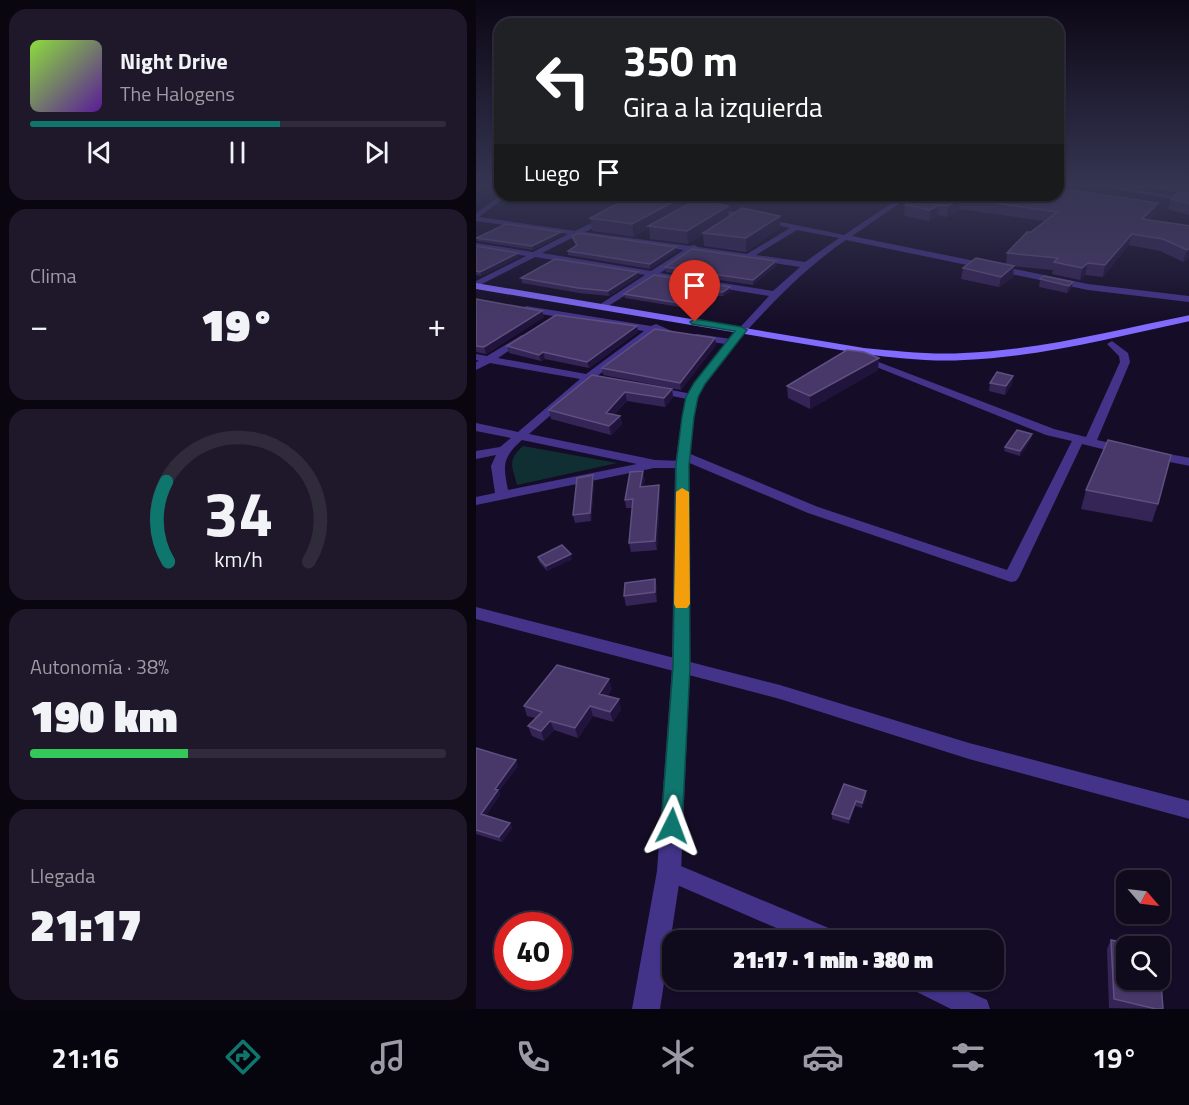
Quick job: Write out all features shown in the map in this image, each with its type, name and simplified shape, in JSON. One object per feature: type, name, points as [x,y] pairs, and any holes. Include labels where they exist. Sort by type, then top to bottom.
[{"type":"main road","points":[[476,285],[602,307],[736,336],[904,363],[984,364],[1040,358],[1190,327]]},
{"type":"main road","points":[[476,293],[656,327],[864,351],[942,357],[1029,351],[1190,318]]},
{"type":"street","points":[[563,231],[807,265]]},
{"type":"street","points":[[476,285],[580,231]]},
{"type":"street","points":[[635,241],[653,231]]},
{"type":"street","points":[[748,257],[790,231]]},
{"type":"street","points":[[812,231],[1088,287],[1190,299]]},
{"type":"street","points":[[646,1009],[669,871],[682,667],[683,460],[692,397],[736,336],[775,294],[807,265],[855,231]]},
{"type":"street","points":[[602,307],[701,242]]},
{"type":"street","points":[[476,245],[775,294]]},
{"type":"street","points":[[512,306],[656,327],[675,333]]},
{"type":"street","points":[[476,368],[559,314]]},
{"type":"street","points":[[502,496],[497,466],[504,450],[518,436],[656,327]]},
{"type":"street","points":[[686,335],[736,336]]},
{"type":"street","points":[[476,501],[683,460],[813,510],[1011,577],[1125,362],[1124,355],[1112,344]]},
{"type":"street","points":[[476,357],[594,378]]},
{"type":"street","points":[[858,357],[1050,432],[1190,462]]},
{"type":"street","points":[[646,388],[692,397]]},
{"type":"street","points":[[476,427],[655,464]]},
{"type":"street","points":[[476,455],[504,450]]},
{"type":"street","points":[[476,613],[780,692],[969,751],[1190,810]]},
{"type":"street","points":[[669,871],[807,930]]},
{"type":"street","points":[[938,990],[978,1009]]},
{"type":"green space","points":[[523,446],[617,463],[517,485],[512,464]]},
{"type":"building","points":[[491,231],[561,232],[532,246],[476,238]]},
{"type":"building","points":[[706,231],[757,231],[746,238],[703,233]]},
{"type":"building","points":[[1190,231],[1190,248],[1187,250],[1163,239],[1132,234],[1105,265],[1088,263],[1082,268],[1054,262],[1058,258],[1007,253],[1027,232]]},
{"type":"building","points":[[578,233],[676,247],[650,264],[568,251],[577,245],[572,236]]},
{"type":"building","points":[[476,246],[518,253],[480,272],[476,271]]},
{"type":"building","points":[[692,249],[776,261],[753,280],[665,267]]},
{"type":"building","points":[[976,258],[1014,266],[1001,277],[963,268]]},
{"type":"building","points":[[555,259],[638,272],[608,291],[521,278]]},
{"type":"building","points":[[654,275],[730,287],[723,292],[711,291],[698,301],[690,300],[685,304],[624,294]]},
{"type":"building","points":[[1044,276],[1073,282],[1069,286],[1040,279]]},
{"type":"building","points":[[476,299],[542,311],[484,347],[476,346]]},
{"type":"building","points":[[556,315],[637,326],[587,362],[543,352],[539,355],[507,346]]},
{"type":"building","points":[[655,329],[715,338],[680,383],[602,368]]},
{"type":"building","points":[[847,350],[864,352],[879,358],[810,396],[787,386]]},
{"type":"building","points":[[997,372],[1013,376],[1006,386],[990,383]]},
{"type":"building","points":[[592,375],[672,389],[664,398],[625,392],[606,413],[620,416],[609,426],[549,410]]},
{"type":"building","points":[[1017,430],[1032,434],[1020,451],[1005,447]]},
{"type":"building","points":[[1108,440],[1171,455],[1158,504],[1086,490]]},
{"type":"building","points":[[643,471],[640,487],[659,485],[655,541],[629,543],[633,499],[625,500],[630,472]]},
{"type":"building","points":[[593,475],[590,513],[573,515],[577,478]]},
{"type":"building","points":[[562,545],[571,554],[546,566],[538,557]]},
{"type":"building","points":[[655,579],[655,592],[624,596],[625,583]]},
{"type":"building","points":[[557,665],[609,679],[599,694],[619,699],[610,712],[590,706],[575,728],[550,721],[541,731],[528,726],[542,712],[524,706]]},
{"type":"building","points":[[476,748],[516,760],[495,789],[498,790],[481,814],[510,823],[499,837],[476,830]]},
{"type":"building","points":[[844,784],[866,791],[862,803],[856,801],[849,819],[832,814]]},
{"type":"building","points":[[1111,940],[1116,941],[1116,990],[1162,990],[1163,1009],[1114,999]]},
{"type":"slow traffic","points":[[682,492],[682,604]]},
{"type":"route","points":[[672,826],[682,667],[682,465],[688,417],[692,397],[700,383],[742,330],[695,322]]}]
